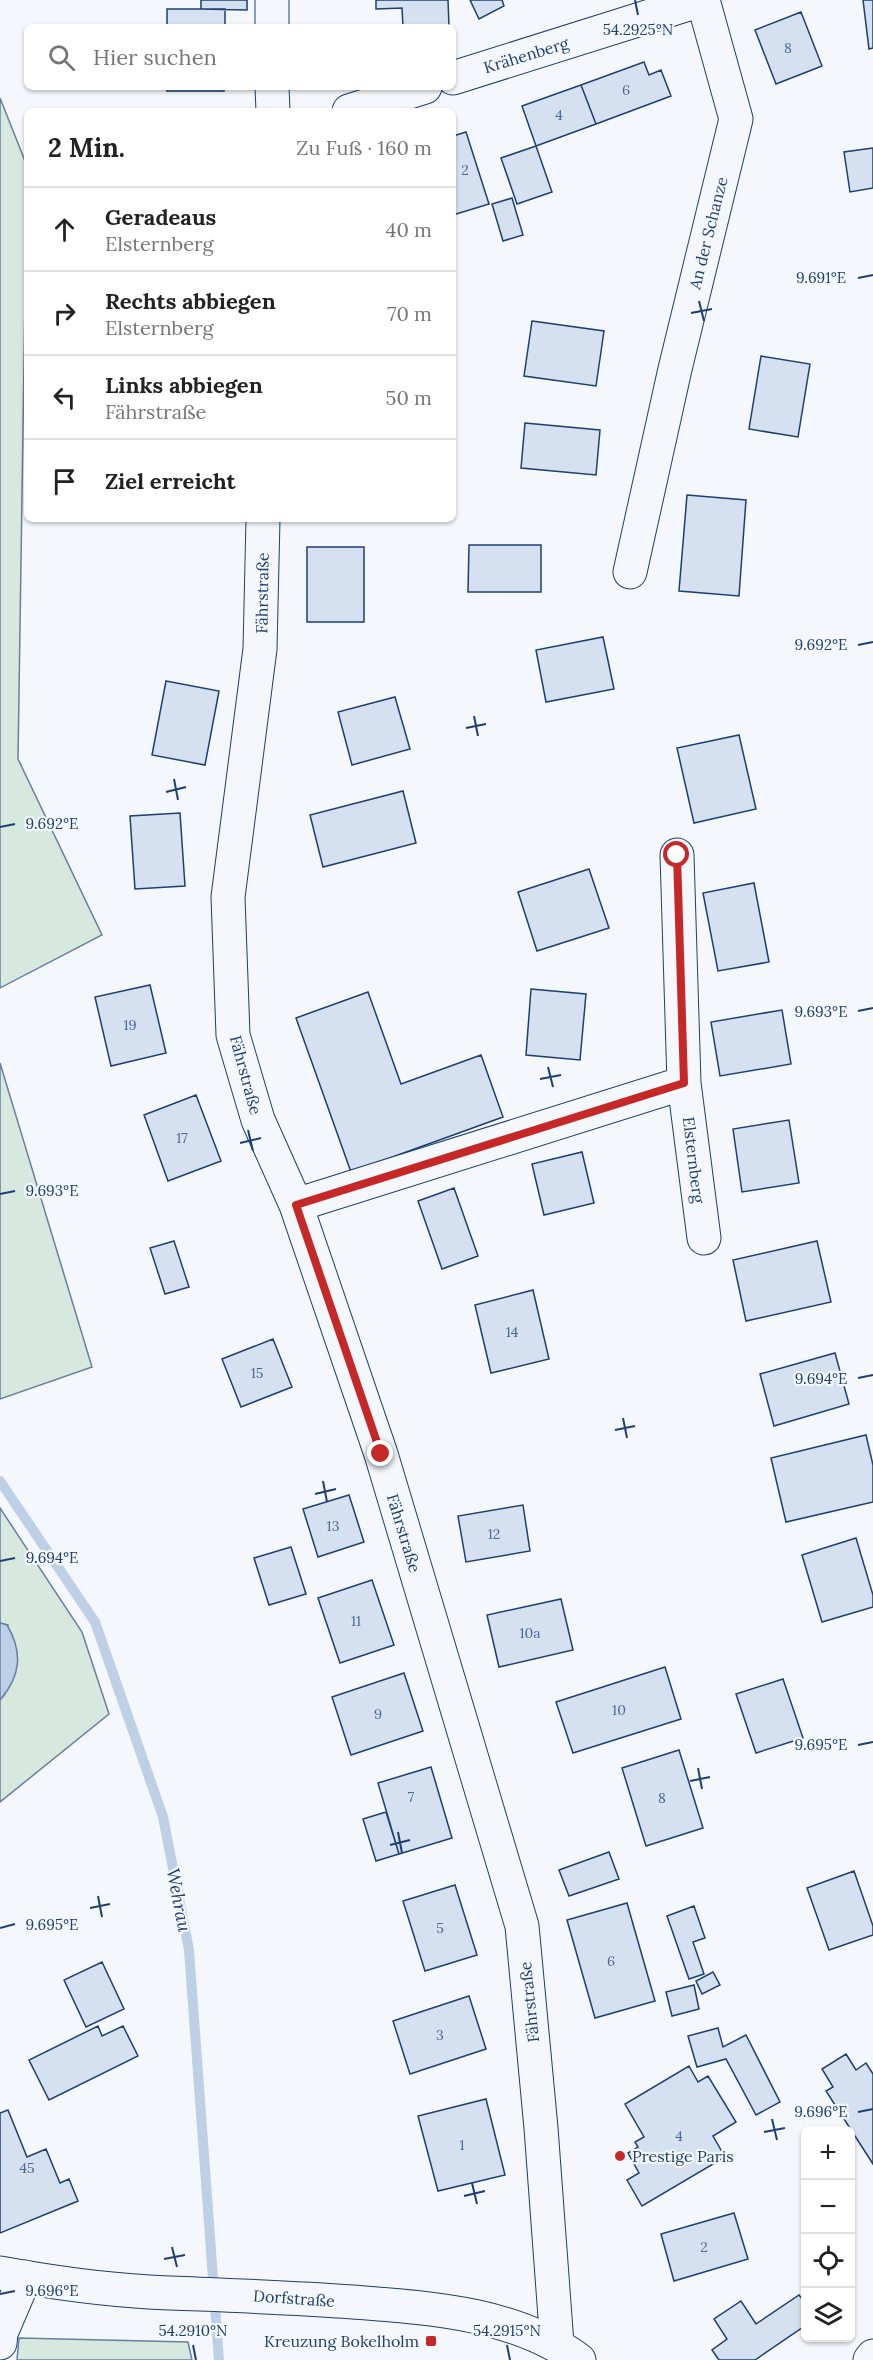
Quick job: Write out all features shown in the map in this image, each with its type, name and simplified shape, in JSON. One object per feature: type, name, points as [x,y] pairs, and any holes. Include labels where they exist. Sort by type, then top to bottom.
[{"type":"street","points":[[272,0],[272,24]]},
{"type":"street","name":"Krähenberg","points":[[456,77],[702,0]]},
{"type":"street","name":"An der Schanze","points":[[630,572],[675,369],[736,119],[702,0]]},
{"type":"street","points":[[272,90],[273,108]]},
{"type":"street","points":[[358,108],[416,90]]},
{"type":"street","name":"Fährstraße","points":[[263,522],[260,649],[228,897],[233,1035],[258,1120],[296,1205],[381,1454],[522,1926],[541,2128],[568,2352]]},
{"type":"street","name":"Elsternberg","points":[[677,855],[684,1083],[704,1238]]},
{"type":"street","points":[[296,1205],[684,1083]]},
{"type":"street","points":[[0,2343],[12,2275]]},
{"type":"street","name":"Dorfstraße","points":[[12,2275],[102,2289],[267,2295],[478,2315],[568,2352]]},
{"type":"street","points":[[870,2360],[873,2356]]},
{"type":"shaded area","points":[[0,98],[24,158],[24,364],[18,759],[102,935],[0,988]]},
{"type":"shaded area","points":[[0,1063],[92,1367],[0,1399]]},
{"type":"shaded area","points":[[0,1508],[82,1632],[109,1714],[0,1802],[0,1700],[5,1694],[8,1625],[0,1623]]},
{"type":"shaded area","points":[[19,2338],[188,2342],[192,2360],[17,2360]]},
{"type":"water","points":[[0,1623],[7,1625],[12,1635],[16,1645],[17,1664],[12,1682],[0,1700]]},
{"type":"building","points":[[201,0],[247,0],[247,10],[201,9]]},
{"type":"building","points":[[376,0],[448,0],[449,24],[403,24],[402,8],[376,9]]},
{"type":"building","points":[[470,0],[502,0],[504,6],[479,19]]},
{"type":"building","points":[[863,0],[873,0],[873,48],[869,49]]},
{"type":"building","points":[[167,9],[225,9],[225,24],[167,24]]},
{"type":"building","points":[[801,12],[822,66],[776,84],[755,30]]},
{"type":"building","points":[[644,62],[649,75],[661,70],[671,96],[596,124],[581,85]]},
{"type":"building","points":[[581,85],[596,124],[536,146],[522,106]]},
{"type":"building","points":[[167,90],[224,90],[224,91]]},
{"type":"building","points":[[466,132],[489,204],[456,214],[456,135]]},
{"type":"building","points":[[536,146],[552,192],[517,204],[501,158]]},
{"type":"building","points":[[873,148],[873,188],[850,192],[844,152]]},
{"type":"building","points":[[512,198],[523,235],[503,241],[492,204]]},
{"type":"building","points":[[532,321],[604,331],[596,386],[524,376]]},
{"type":"building","points":[[761,356],[810,364],[798,437],[749,429]]},
{"type":"building","points":[[525,423],[600,430],[596,475],[521,468]]},
{"type":"building","points":[[687,495],[746,500],[739,596],[679,591]]},
{"type":"building","points":[[469,545],[541,545],[541,592],[468,592]]},
{"type":"building","points":[[307,547],[364,547],[364,622],[307,622]]},
{"type":"building","points":[[603,637],[614,689],[546,702],[536,650]]},
{"type":"building","points":[[166,681],[219,691],[205,765],[152,755]]},
{"type":"building","points":[[395,697],[410,749],[352,765],[338,712]]},
{"type":"building","points":[[739,735],[756,809],[694,823],[677,748]]},
{"type":"building","points":[[403,791],[416,843],[323,867],[310,815]]},
{"type":"building","points":[[180,813],[185,886],[135,889],[130,816]]},
{"type":"building","points":[[589,869],[609,928],[537,951],[518,892]]},
{"type":"building","points":[[754,883],[769,962],[718,971],[703,893]]},
{"type":"building","points":[[150,985],[166,1053],[111,1066],[95,997]]},
{"type":"building","points":[[531,989],[586,994],[580,1060],[526,1055]]},
{"type":"building","points":[[368,992],[401,1084],[481,1055],[503,1117],[351,1172],[296,1018]]},
{"type":"building","points":[[782,1010],[791,1064],[720,1076],[711,1022]]},
{"type":"building","points":[[196,1095],[221,1161],[168,1181],[144,1115]]},
{"type":"building","points":[[789,1120],[799,1183],[742,1192],[733,1129]]},
{"type":"building","points":[[582,1152],[594,1203],[544,1215],[532,1164]]},
{"type":"building","points":[[454,1188],[478,1256],[442,1269],[418,1201]]},
{"type":"building","points":[[174,1241],[189,1287],[165,1294],[150,1248]]},
{"type":"building","points":[[817,1241],[831,1302],[746,1321],[733,1260]]},
{"type":"building","points":[[533,1290],[549,1359],[491,1373],[475,1305]]},
{"type":"building","points":[[273,1339],[292,1387],[241,1407],[222,1359]]},
{"type":"building","points":[[835,1353],[849,1404],[774,1426],[760,1374]]},
{"type":"building","points":[[866,1435],[873,1465],[873,1502],[786,1522],[771,1458]]},
{"type":"building","points":[[349,1495],[364,1542],[318,1557],[303,1509]]},
{"type":"building","points":[[523,1505],[530,1551],[466,1562],[458,1516]]},
{"type":"building","points":[[856,1538],[873,1595],[873,1607],[822,1622],[802,1555]]},
{"type":"building","points":[[291,1547],[306,1594],[269,1605],[254,1558]]},
{"type":"building","points":[[372,1580],[394,1645],[340,1663],[318,1598]]},
{"type":"building","points":[[561,1599],[573,1650],[499,1667],[487,1615]]},
{"type":"building","points":[[665,1667],[681,1719],[573,1753],[556,1702]]},
{"type":"building","points":[[404,1673],[423,1731],[351,1755],[332,1697]]},
{"type":"building","points":[[783,1679],[803,1738],[756,1753],[736,1694]]},
{"type":"building","points":[[679,1750],[703,1828],[646,1846],[622,1768]]},
{"type":"building","points":[[431,1767],[452,1838],[399,1854],[378,1783]]},
{"type":"building","points":[[386,1812],[399,1854],[376,1861],[363,1819]]},
{"type":"building","points":[[609,1852],[619,1879],[569,1896],[559,1870]]},
{"type":"building","points":[[854,1871],[873,1926],[873,1935],[829,1950],[807,1888]]},
{"type":"building","points":[[455,1885],[477,1955],[425,1971],[403,1901]]},
{"type":"building","points":[[627,1903],[655,2001],[595,2018],[567,1920]]},
{"type":"building","points":[[694,1906],[705,1938],[693,1942],[704,1974],[689,1979],[667,1916]]},
{"type":"building","points":[[102,1962],[124,2009],[86,2027],[64,1980]]},
{"type":"building","points":[[713,1972],[720,1985],[702,1994],[696,1981]]},
{"type":"building","points":[[694,1985],[699,2009],[672,2016],[666,1992]]},
{"type":"building","points":[[469,1996],[486,2049],[410,2074],[393,2021]]},
{"type":"building","points":[[98,2026],[102,2036],[123,2026],[138,2056],[49,2100],[29,2060]]},
{"type":"building","points":[[718,2028],[723,2047],[746,2035],[780,2102],[756,2115],[726,2059],[697,2067],[688,2036]]},
{"type":"building","points":[[846,2054],[856,2070],[866,2063],[873,2074],[873,2164],[855,2136],[855,2126],[849,2126],[826,2091],[833,2087],[822,2069]]},
{"type":"building","points":[[689,2066],[698,2082],[708,2076],[736,2122],[713,2136],[725,2157],[642,2206],[627,2180],[639,2173],[628,2153],[638,2147],[635,2142],[644,2137],[625,2104]]},
{"type":"building","points":[[486,2099],[505,2175],[438,2191],[418,2116]]},
{"type":"building","points":[[8,2110],[27,2157],[46,2149],[60,2183],[69,2179],[78,2201],[0,2233],[0,2113]]},
{"type":"building","points":[[734,2213],[748,2259],[674,2281],[661,2234]]},
{"type":"building","points":[[799,2295],[801,2298],[801,2328],[755,2360],[719,2360],[712,2350],[727,2339],[714,2319],[741,2301],[756,2324]]},
{"type":"waterway","name":"Wehrau","points":[[0,1481],[95,1622],[163,1817],[189,1950],[219,2360]]},
{"type":"place","name":"Prestige Paris","points":[[620,2156]]},
{"type":"place","name":"Kreuzung Bokelholm","points":[[431,2341]]},
{"type":"route","points":[[381,1454],[372,1435],[296,1205],[684,1083],[677,855]]}]
